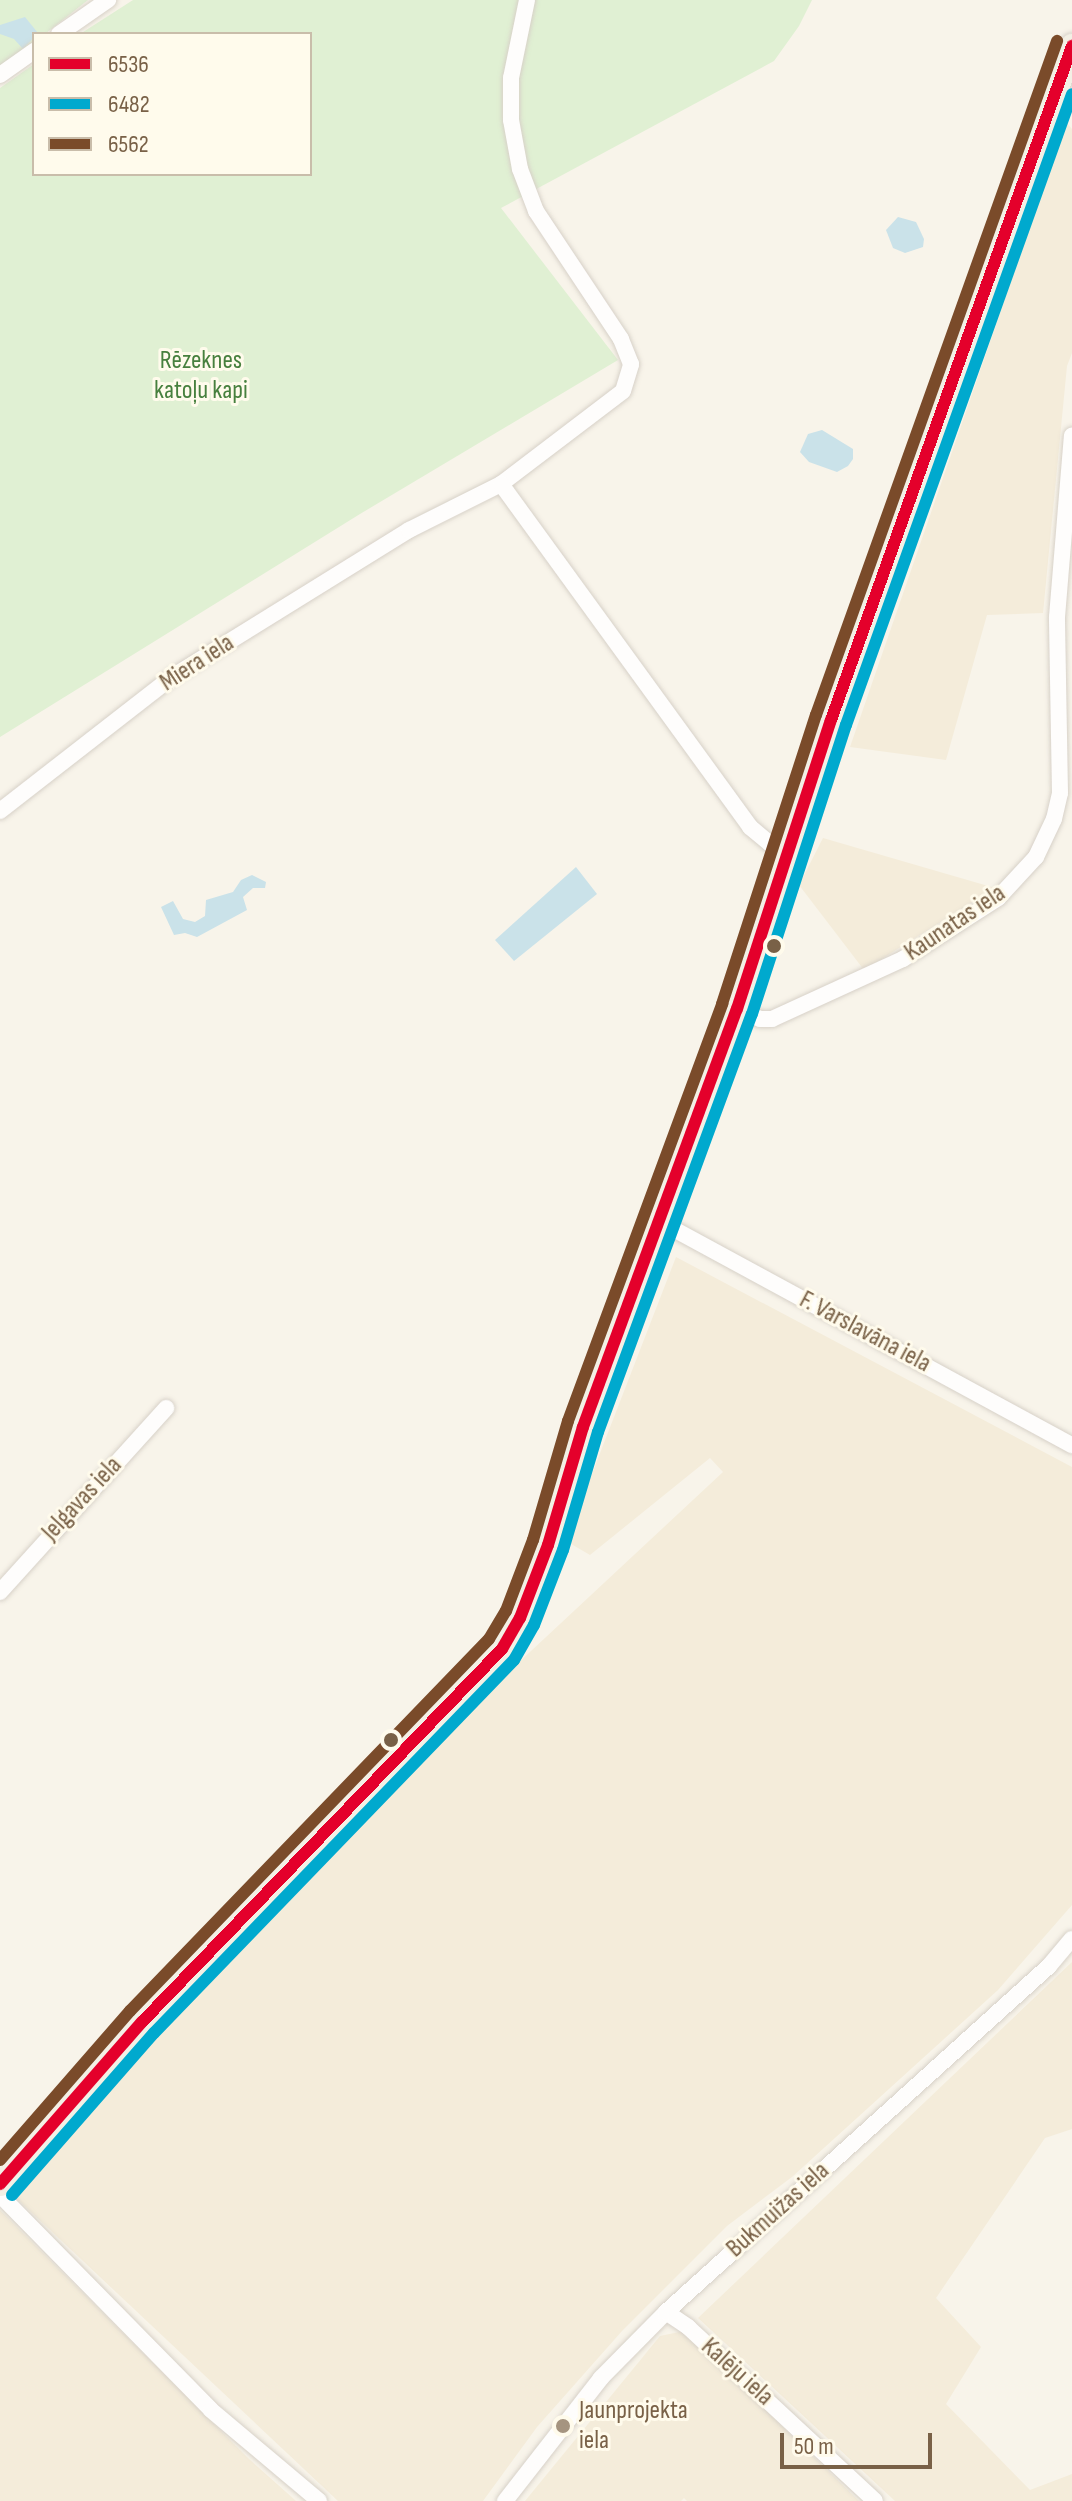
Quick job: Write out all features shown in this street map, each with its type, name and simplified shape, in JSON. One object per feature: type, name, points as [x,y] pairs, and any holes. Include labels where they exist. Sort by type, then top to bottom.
[{"type":"main road","points":[[0,2184],[142,2022],[416,1741],[507,1641],[520,1618],[539,1570],[583,1427],[737,1009],[786,851],[1072,46]]},
{"type":"street","points":[[62,32],[108,0]]},
{"type":"street","name":"Miera iela","points":[[0,811],[172,677],[409,530],[501,484],[623,391],[631,364],[621,339],[536,211],[520,169],[511,120],[511,78],[527,0]]},
{"type":"street","points":[[0,75],[32,52]]},
{"type":"street","name":"Kaunatas iela","points":[[737,1009],[760,1019],[772,1019],[903,959],[998,898],[1036,857],[1054,819],[1060,793],[1057,617],[1072,436]]},
{"type":"street","points":[[501,484],[750,827],[770,844],[786,851]]},
{"type":"street","name":"F. Varslavāna iela","points":[[657,1220],[1072,1445]]},
{"type":"street","name":"Jelgavas iela","points":[[0,1592],[166,1408]]},
{"type":"street","name":"Bukmuižas iela","points":[[505,2501],[601,2378],[666,2312],[1049,1966],[1072,1939]]},
{"type":"street","points":[[0,2195],[211,2410],[319,2501]]},
{"type":"street","name":"Kalēju iela","points":[[666,2312],[688,2327],[875,2501]]},
{"type":"shaded area","points":[[1066,122],[1072,129],[1072,353],[1067,366],[1043,613],[987,615],[946,760],[850,747]]},
{"type":"shaded area","points":[[823,838],[995,888],[864,970],[799,885]]},
{"type":"shaded area","points":[[676,1257],[1072,1467],[1072,1905],[998,1990],[792,2177],[727,2226],[622,2331],[537,2427],[483,2501],[338,2501],[15,2197],[247,1933],[516,1665],[723,1472],[710,1458],[590,1555],[566,1541]]},
{"type":"shaded area","points":[[1072,1962],[1072,2129],[1045,2138],[936,2298],[981,2347],[946,2404],[1030,2490],[1072,2474],[1072,2501],[895,2501],[698,2318]]},
{"type":"shaded area","points":[[0,2210],[248,2458],[296,2501],[0,2501]]},
{"type":"shaded area","points":[[684,2331],[859,2501],[687,2501],[684,2498],[681,2501],[525,2501],[660,2336]]},
{"type":"green space","points":[[0,0],[88,0],[48,32],[32,32],[32,44],[0,67]]},
{"type":"green space","name":"Rēzeknes katoļu kapi","points":[[133,0],[812,0],[799,26],[774,61],[501,208],[618,360],[360,514],[0,737],[0,88],[32,65],[32,176],[312,176],[312,32],[83,32]]},
{"type":"water","points":[[25,17],[37,32],[32,32],[32,39],[23,49],[14,39],[0,34],[0,25]]},
{"type":"water","points":[[898,217],[916,222],[924,239],[923,247],[905,253],[893,248],[886,230]]},
{"type":"water","points":[[822,430],[853,449],[853,459],[837,472],[809,462],[800,452],[808,434]]},
{"type":"water","points":[[576,867],[597,894],[514,961],[495,940]]},
{"type":"water","points":[[252,875],[266,882],[265,888],[253,888],[243,897],[247,910],[197,937],[185,933],[174,935],[161,907],[173,901],[183,919],[195,922],[205,916],[206,900],[233,892],[241,880]]},
{"type":"transit line","name":"6562","points":[[0,2160],[130,2011],[489,1639],[506,1611],[533,1540],[568,1421],[722,1004],[816,715],[1057,41]]},
{"type":"transit line","name":"6536","points":[[0,2184],[142,2022],[502,1649],[520,1618],[548,1545],[583,1427],[737,1009],[831,720],[1072,46]]},
{"type":"transit line","name":"6482","points":[[12,2195],[154,2033],[514,1660],[534,1625],[563,1550],[598,1432],[752,1014],[846,725],[1072,94]]},
{"type":"place","name":"Jaunprojekta iela","points":[[563,2426]]}]
